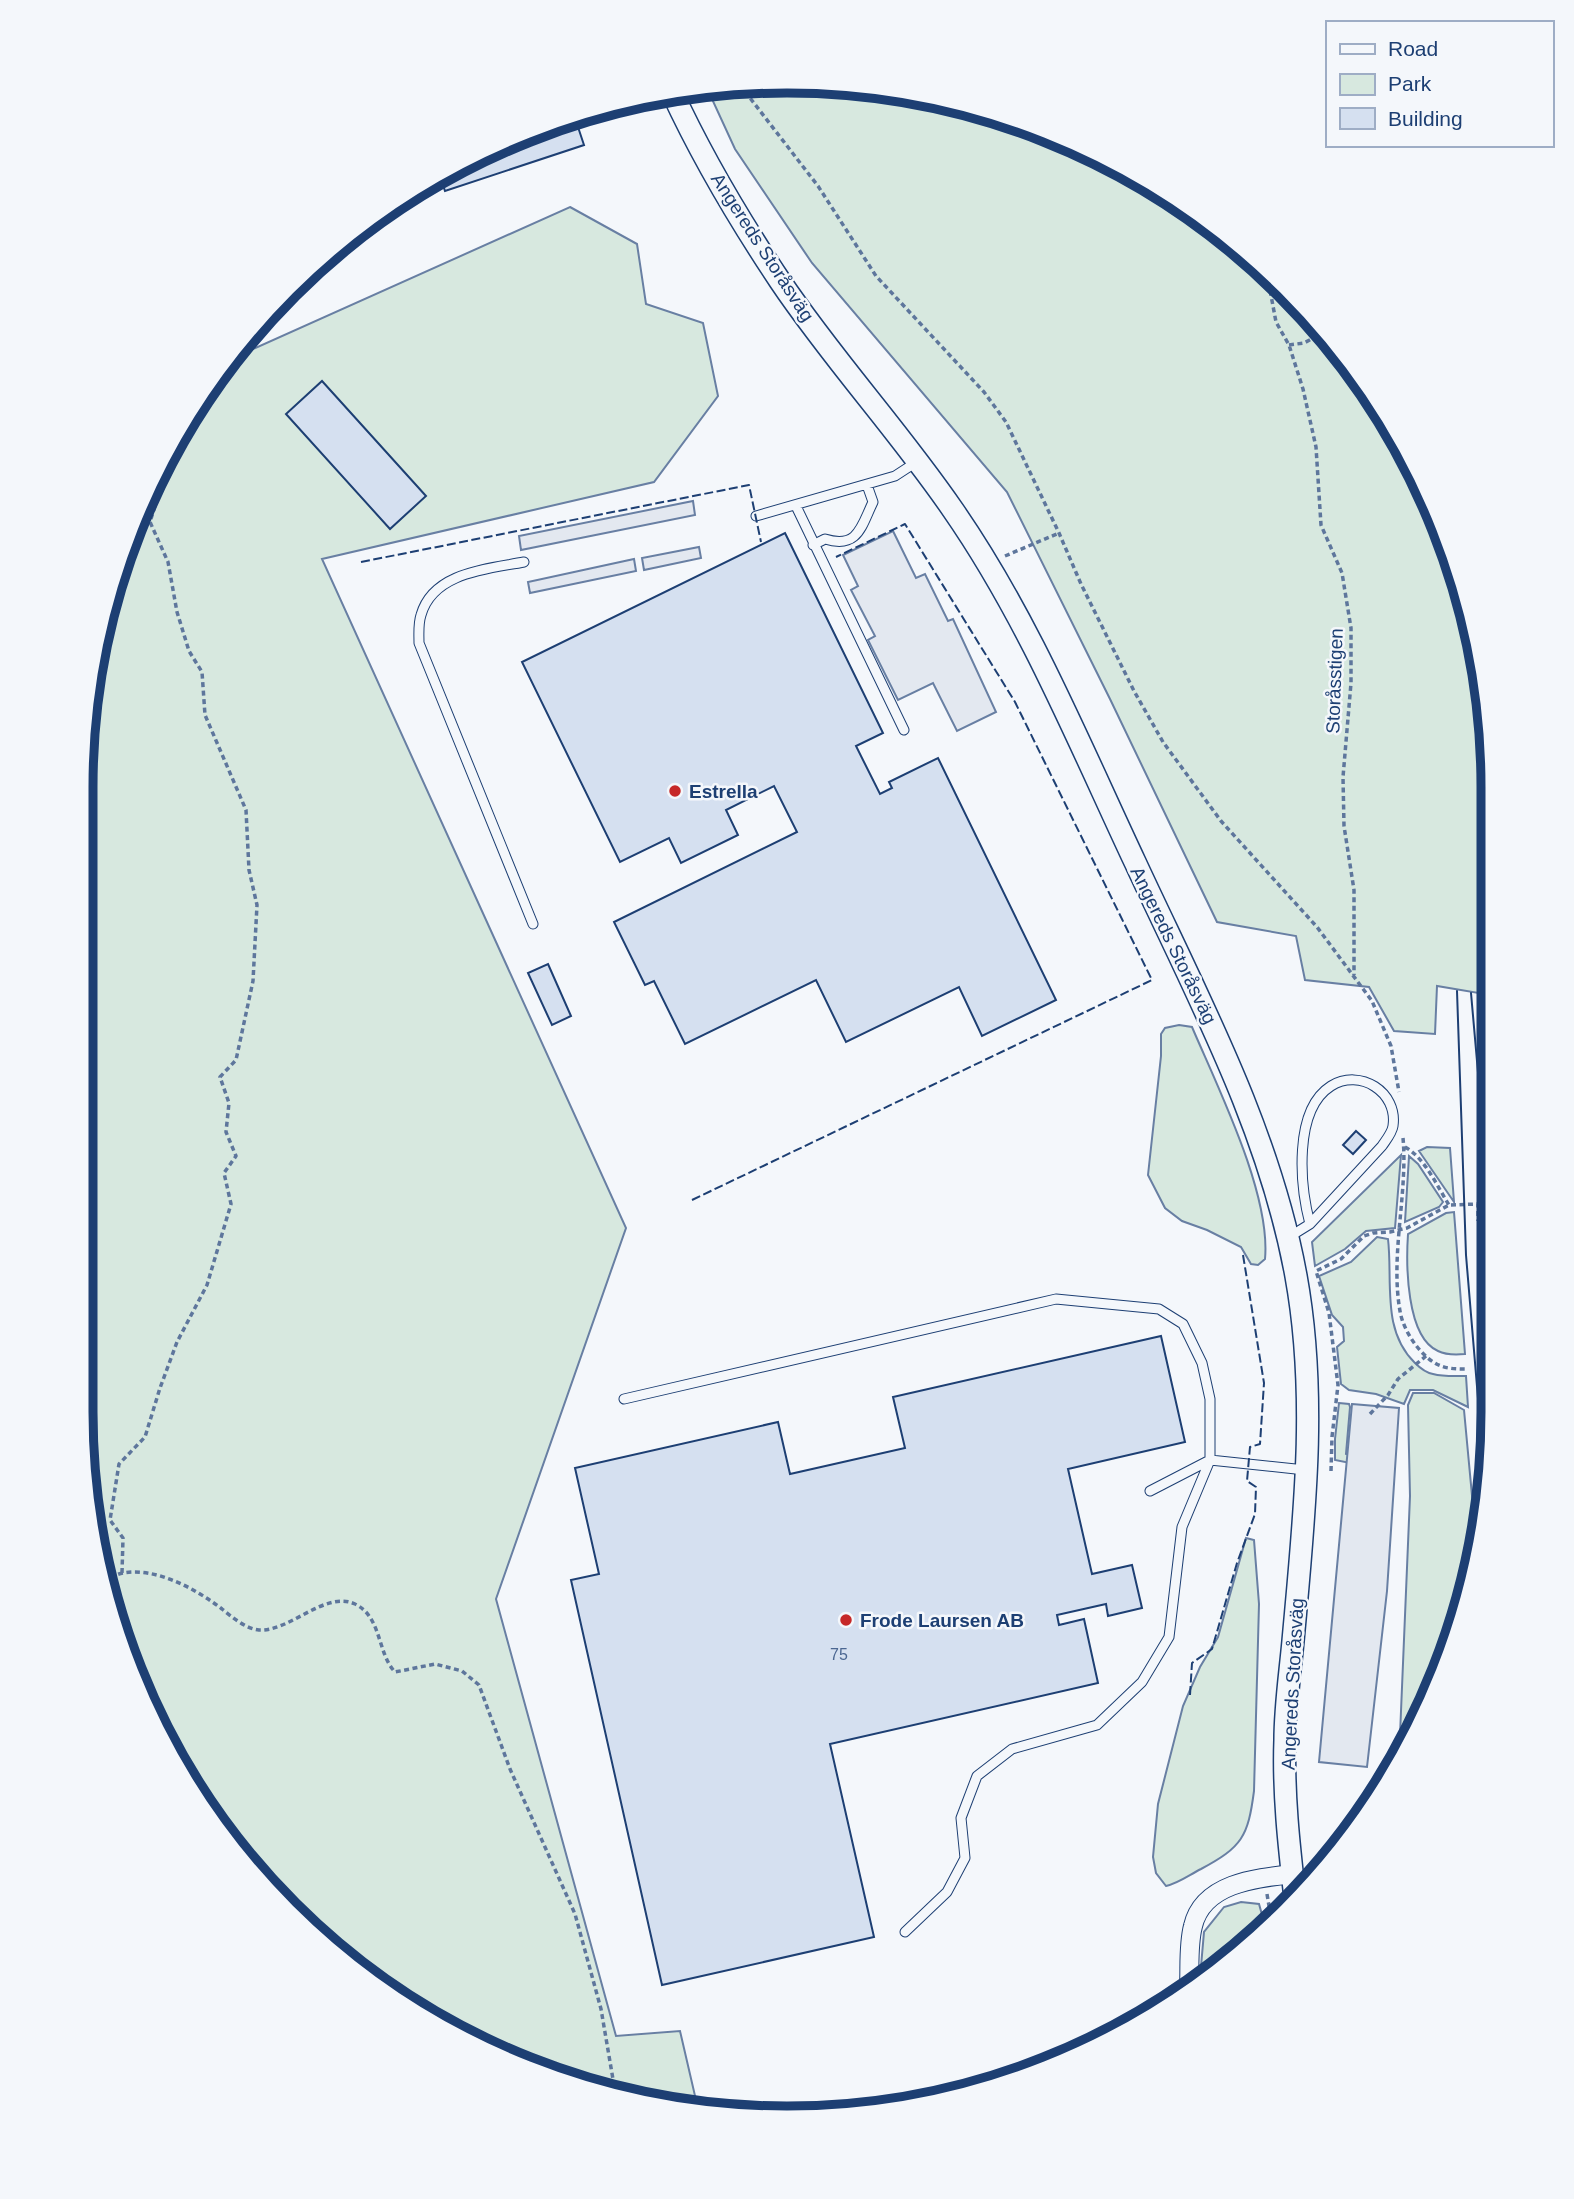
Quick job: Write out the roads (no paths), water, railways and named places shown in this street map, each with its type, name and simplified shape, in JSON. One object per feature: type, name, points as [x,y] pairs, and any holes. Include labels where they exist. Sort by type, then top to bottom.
[{"type":"street","name":"Angereds Storåsväg","points":[[677,102],[716,177],[780,282],[918,461],[987,564],[1034,649],[1225,1050],[1255,1129],[1296,1276],[1308,1380],[1307,1470],[1284,1740],[1294,1886]]},
{"type":"street","points":[[1189,1977],[1192,1930],[1200,1910],[1208,1900],[1232,1885],[1293,1874]]},
{"type":"lane","points":[[756,516],[895,476],[918,461]]},
{"type":"lane","points":[[813,545],[825,539],[837,542],[850,540],[858,534],[873,502],[867,485]]},
{"type":"lane","points":[[796,506],[904,730]]},
{"type":"lane","points":[[524,562],[477,570],[454,579],[432,593],[420,617],[419,643],[533,924]]},
{"type":"lane","points":[[1287,1238],[1310,1224],[1389,1135],[1393,1127],[1391,1110],[1385,1094],[1375,1085],[1360,1080],[1332,1085],[1311,1107],[1306,1123],[1303,1159],[1303,1197],[1310,1224]]},
{"type":"lane","points":[[624,1399],[1056,1299],[1158,1309],[1183,1324],[1202,1363],[1210,1399],[1210,1460],[1182,1527],[1169,1637],[1142,1682],[1097,1725],[1012,1749],[977,1776],[961,1818],[965,1858],[947,1892],[905,1931]]},
{"type":"lane","points":[[1150,1491],[1210,1460],[1307,1470]]},
{"type":"tram line","points":[[1457,991],[1466,1255],[1481,1430]]},
{"type":"tram line","points":[[1471,993],[1481,1106]]},
{"type":"place","name":"Estrella","points":[[675,791]]},
{"type":"place","name":"Frode Laursen AB","points":[[846,1620]]}]
